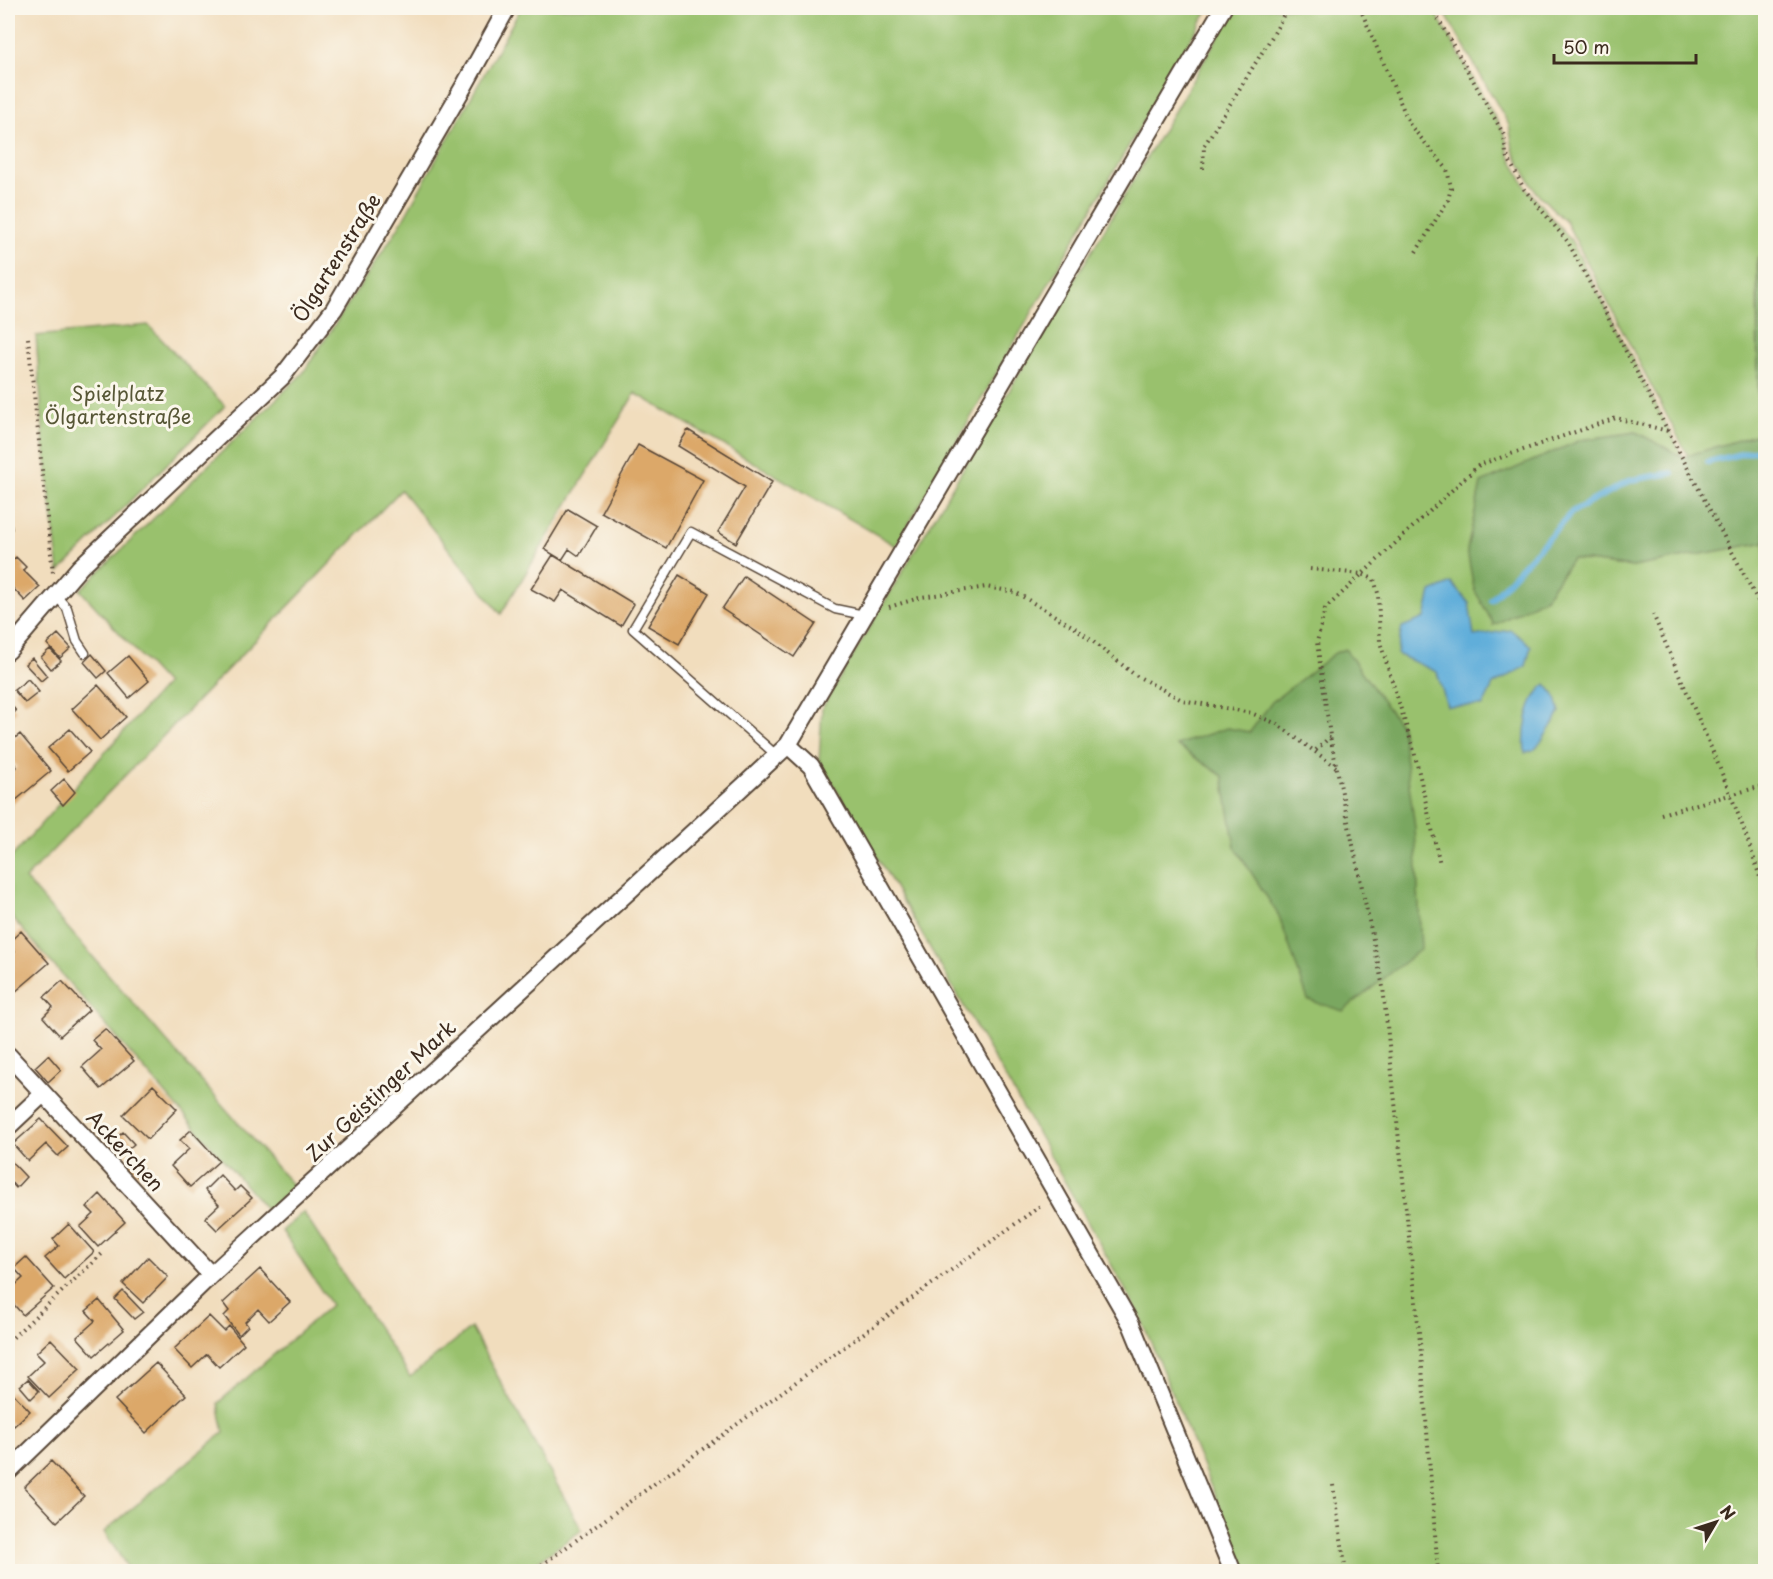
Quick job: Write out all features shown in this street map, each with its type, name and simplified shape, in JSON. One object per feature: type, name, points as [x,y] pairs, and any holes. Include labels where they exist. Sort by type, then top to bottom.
[{"type":"street","name":"Ölgartenstraße","points":[[8,651],[80,567],[282,377],[334,309],[507,8]]},
{"type":"street","name":"Zur Geistinger Mark","points":[[8,1472],[211,1275],[781,749],[864,615],[1223,8]]},
{"type":"street","points":[[781,749],[811,766],[1131,1324],[1233,1572]]},
{"type":"street","name":"Ackerchen","points":[[8,1055],[211,1275]]},
{"type":"street","points":[[8,1127],[43,1094]]},
{"type":"lane","points":[[781,749],[633,629],[691,532],[835,609],[864,615]]},
{"type":"lane","points":[[55,594],[67,608],[76,640],[85,653]]},
{"type":"path","points":[[1203,169],[1204,146],[1276,30],[1287,8]]},
{"type":"path","points":[[1360,8],[1410,125],[1447,169],[1451,188],[1448,200],[1416,252]]},
{"type":"path","points":[[1432,8],[1504,135],[1506,154],[1524,189],[1568,242],[1766,616]]},
{"type":"path","points":[[28,338],[55,594]]},
{"type":"path","points":[[1438,1572],[1420,1342],[1383,987],[1330,736],[1317,642],[1325,609],[1479,465],[1616,418],[1668,431]]},
{"type":"path","points":[[1310,569],[1362,574],[1374,579],[1378,593],[1380,642],[1414,751],[1440,864]]},
{"type":"path","points":[[864,615],[922,597],[986,587],[1015,592],[1077,629],[1135,675],[1182,700],[1251,713],[1277,724],[1337,767]]},
{"type":"path","points":[[1653,614],[1729,794],[1766,898]]},
{"type":"path","points":[[1315,750],[1330,736]]},
{"type":"path","points":[[1661,814],[1766,784]]},
{"type":"path","points":[[532,1572],[1057,1194]]},
{"type":"path","points":[[8,1340],[102,1253]]},
{"type":"path","points":[[1333,1485],[1346,1572]]},
{"type":"green space","points":[[521,8],[1209,8],[896,546],[635,393],[501,614],[401,490],[25,879],[294,1187],[267,1210],[8,913],[8,861],[166,684],[80,590],[303,373],[398,228]]},
{"type":"green space","points":[[1235,8],[1433,8],[1505,135],[1509,154],[1527,189],[1571,240],[1683,457],[1636,432],[1581,440],[1493,625],[1545,598],[1572,559],[1633,567],[1765,542],[1765,1571],[1246,1571],[1139,1314],[1047,1150],[819,761],[822,708]]},
{"type":"green space","points":[[1442,8],[1765,8],[1766,254],[1757,258],[1758,434],[1688,456],[1566,222],[1535,191],[1513,150],[1509,125]]},
{"type":"green space","points":[[1765,255],[1765,542],[1633,567],[1572,559],[1545,598],[1494,625],[1474,589],[1467,550],[1481,483],[1581,440],[1636,432],[1683,457],[1758,434],[1758,257]]},
{"type":"green space","name":"Spielplatz Ölgartenstraße","points":[[148,325],[225,406],[59,572],[44,444],[36,336]]},
{"type":"green space","points":[[1345,649],[1401,726],[1415,828],[1421,949],[1343,1011],[1308,1000],[1279,916],[1235,847],[1223,776],[1176,745],[1227,728],[1250,732],[1272,702],[1335,653]]},
{"type":"green space","points":[[303,1212],[410,1377],[471,1328],[582,1530],[524,1571],[130,1571],[104,1532],[224,1432],[218,1403],[331,1305],[282,1231]]},
{"type":"water","points":[[1452,583],[1469,603],[1474,636],[1511,630],[1531,646],[1526,666],[1493,685],[1483,706],[1447,706],[1437,672],[1397,654],[1402,627],[1425,618],[1431,592]]},
{"type":"water","points":[[1546,684],[1555,695],[1560,712],[1537,747],[1525,753],[1525,735],[1530,706]]},
{"type":"building","points":[[688,430],[772,482],[736,543],[718,532],[745,487],[678,446]]},
{"type":"building","points":[[638,445],[703,480],[666,548],[601,512]]},
{"type":"building","points":[[8,504],[12,529],[8,529]]},
{"type":"building","points":[[568,509],[597,526],[579,556],[569,549],[562,560],[544,549]]},
{"type":"building","points":[[553,555],[634,604],[621,626],[563,590],[555,602],[531,589]]},
{"type":"building","points":[[16,557],[26,567],[23,570],[40,587],[25,601],[8,583],[8,565]]},
{"type":"building","points":[[679,575],[709,593],[679,644],[648,626]]},
{"type":"building","points":[[744,576],[816,624],[794,657],[722,609]]},
{"type":"building","points":[[58,634],[71,648],[60,658],[47,644]]},
{"type":"building","points":[[50,649],[61,661],[51,669],[41,657]]},
{"type":"building","points":[[92,654],[106,671],[98,678],[84,662]]},
{"type":"building","points":[[128,656],[149,681],[129,698],[108,673]]},
{"type":"building","points":[[32,658],[47,676],[41,681],[25,664]]},
{"type":"building","points":[[28,679],[39,692],[25,703],[14,690]]},
{"type":"building","points":[[98,685],[126,717],[100,740],[72,709]]},
{"type":"building","points":[[8,701],[16,711],[9,717],[8,715]]},
{"type":"building","points":[[70,729],[90,752],[68,771],[48,748]]},
{"type":"building","points":[[20,734],[51,771],[9,806],[8,775],[17,767],[8,755],[8,744]]},
{"type":"building","points":[[64,779],[75,792],[63,805],[51,791]]},
{"type":"building","points":[[21,931],[49,963],[15,992],[8,983],[8,959],[15,952],[8,943]]},
{"type":"building","points":[[62,981],[89,1010],[60,1036],[43,1017],[53,1007],[44,997]]},
{"type":"building","points":[[105,1029],[134,1061],[101,1089],[82,1067],[101,1050],[92,1040]]},
{"type":"building","points":[[48,1055],[61,1070],[48,1082],[35,1067]]},
{"type":"building","points":[[153,1085],[177,1109],[148,1139],[123,1115]]},
{"type":"building","points":[[41,1119],[68,1147],[58,1156],[46,1144],[28,1161],[13,1144]]},
{"type":"building","points":[[191,1130],[219,1161],[190,1187],[171,1166],[189,1149],[180,1140]]},
{"type":"building","points":[[123,1132],[134,1144],[121,1156],[110,1144]]},
{"type":"building","points":[[132,1157],[143,1169],[137,1176],[125,1163]]},
{"type":"building","points":[[8,1158],[26,1177],[16,1188],[8,1179]]},
{"type":"building","points":[[220,1175],[235,1191],[240,1186],[252,1198],[217,1230],[205,1218],[219,1205],[205,1190]]},
{"type":"building","points":[[100,1194],[125,1222],[98,1247],[80,1227],[94,1214],[87,1207]]},
{"type":"building","points":[[69,1224],[94,1252],[64,1279],[45,1258],[59,1246],[53,1239]]},
{"type":"building","points":[[26,1257],[54,1288],[23,1315],[8,1298],[8,1292],[23,1278],[14,1268]]},
{"type":"building","points":[[148,1257],[168,1277],[143,1303],[123,1284]]},
{"type":"building","points":[[260,1269],[290,1302],[269,1321],[258,1309],[245,1322],[248,1326],[239,1335],[224,1316],[229,1311],[223,1303]]},
{"type":"building","points":[[123,1291],[143,1312],[134,1319],[115,1299]]},
{"type":"building","points":[[99,1300],[124,1330],[94,1356],[77,1337],[95,1321],[86,1311]]},
{"type":"building","points":[[209,1316],[224,1331],[229,1326],[244,1344],[219,1367],[207,1354],[192,1368],[174,1349]]},
{"type":"building","points":[[51,1339],[80,1369],[49,1398],[28,1376],[44,1361],[36,1353]]},
{"type":"building","points":[[156,1363],[186,1395],[146,1433],[115,1400]]},
{"type":"building","points":[[28,1379],[39,1391],[31,1399],[20,1386]]},
{"type":"building","points":[[11,1391],[30,1411],[14,1426],[8,1420],[8,1395]]},
{"type":"building","points":[[51,1461],[84,1496],[57,1522],[24,1487]]},
{"type":"waterway","points":[[1708,462],[1766,448]]},
{"type":"waterway","points":[[1491,600],[1572,512],[1631,480],[1672,473]]}]
